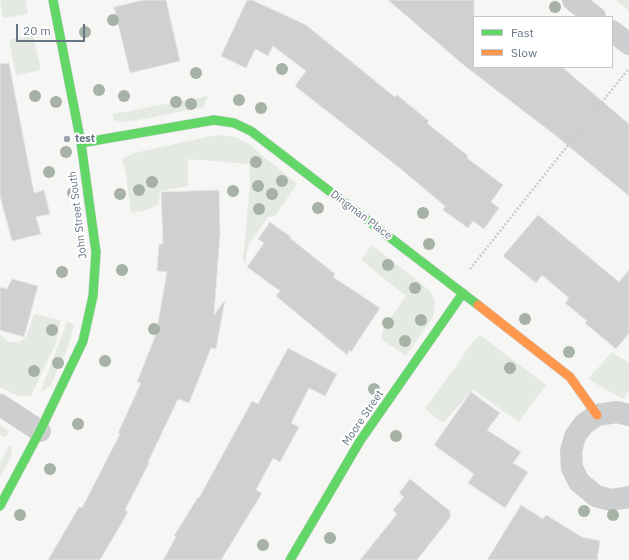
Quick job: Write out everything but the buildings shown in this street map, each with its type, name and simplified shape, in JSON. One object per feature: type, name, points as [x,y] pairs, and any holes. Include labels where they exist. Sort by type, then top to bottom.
[{"type":"street","name":"John Street South","points":[[0,506],[40,431],[83,341],[93,296],[96,252],[81,143],[53,0]]},
{"type":"street","points":[[573,0],[594,16]]},
{"type":"street","points":[[613,32],[629,44]]},
{"type":"street","name":"Dingman Place","points":[[81,143],[209,121],[234,123],[250,131],[460,290],[570,377],[597,415]]},
{"type":"street","name":"Moore Street","points":[[290,560],[360,441],[460,290]]},
{"type":"street","points":[[0,406],[40,431]]},
{"type":"street","points":[[629,415],[617,412],[597,415],[584,424],[575,436],[571,451],[572,468],[579,482],[596,496],[611,500],[629,498]]},
{"type":"path","points":[[460,290],[629,68]]},
{"type":"shaded area","points":[[0,0],[26,0],[28,14],[3,18]]},
{"type":"shaded area","points":[[616,0],[629,0],[629,11]]},
{"type":"shaded area","points":[[33,35],[41,70],[16,75],[9,40]]},
{"type":"shaded area","points":[[208,96],[204,107],[133,121],[124,122],[114,120],[113,114]]},
{"type":"shaded area","points":[[224,135],[237,138],[249,144],[297,184],[275,216],[268,217],[248,246],[245,263],[243,262],[250,183],[249,164],[188,159],[188,186],[160,191],[159,204],[147,210],[131,213],[126,175],[122,160],[134,153],[211,136]]},
{"type":"shaded area","points":[[372,245],[429,290],[435,300],[434,313],[431,320],[406,356],[381,339],[383,329],[406,296],[361,260]]},
{"type":"shaded area","points":[[34,314],[61,320],[55,345],[31,396],[18,396],[0,387],[0,334],[8,342],[19,342],[26,337]]},
{"type":"shaded area","points":[[67,322],[74,324],[69,344],[51,385],[40,393]]},
{"type":"shaded area","points":[[480,335],[546,385],[519,422],[473,390],[443,423],[425,409],[475,339]]},
{"type":"shaded area","points":[[612,352],[629,363],[629,391],[623,399],[588,379]]},
{"type":"shaded area","points":[[0,424],[8,431],[9,434],[4,437],[0,434]]},
{"type":"shaded area","points":[[9,446],[12,448],[11,457],[0,477],[0,463]]},
{"type":"traffic: fast","points":[[0,506],[40,431],[83,341],[93,296],[96,252],[81,143],[53,0]]},
{"type":"traffic: fast","points":[[81,143],[214,120],[234,123],[251,131],[478,305]]},
{"type":"traffic: fast","points":[[290,560],[360,441],[463,293]]},
{"type":"traffic: slow","points":[[478,305],[570,377],[597,415]]},
{"type":"place","name":"test","points":[[67,139]]}]
